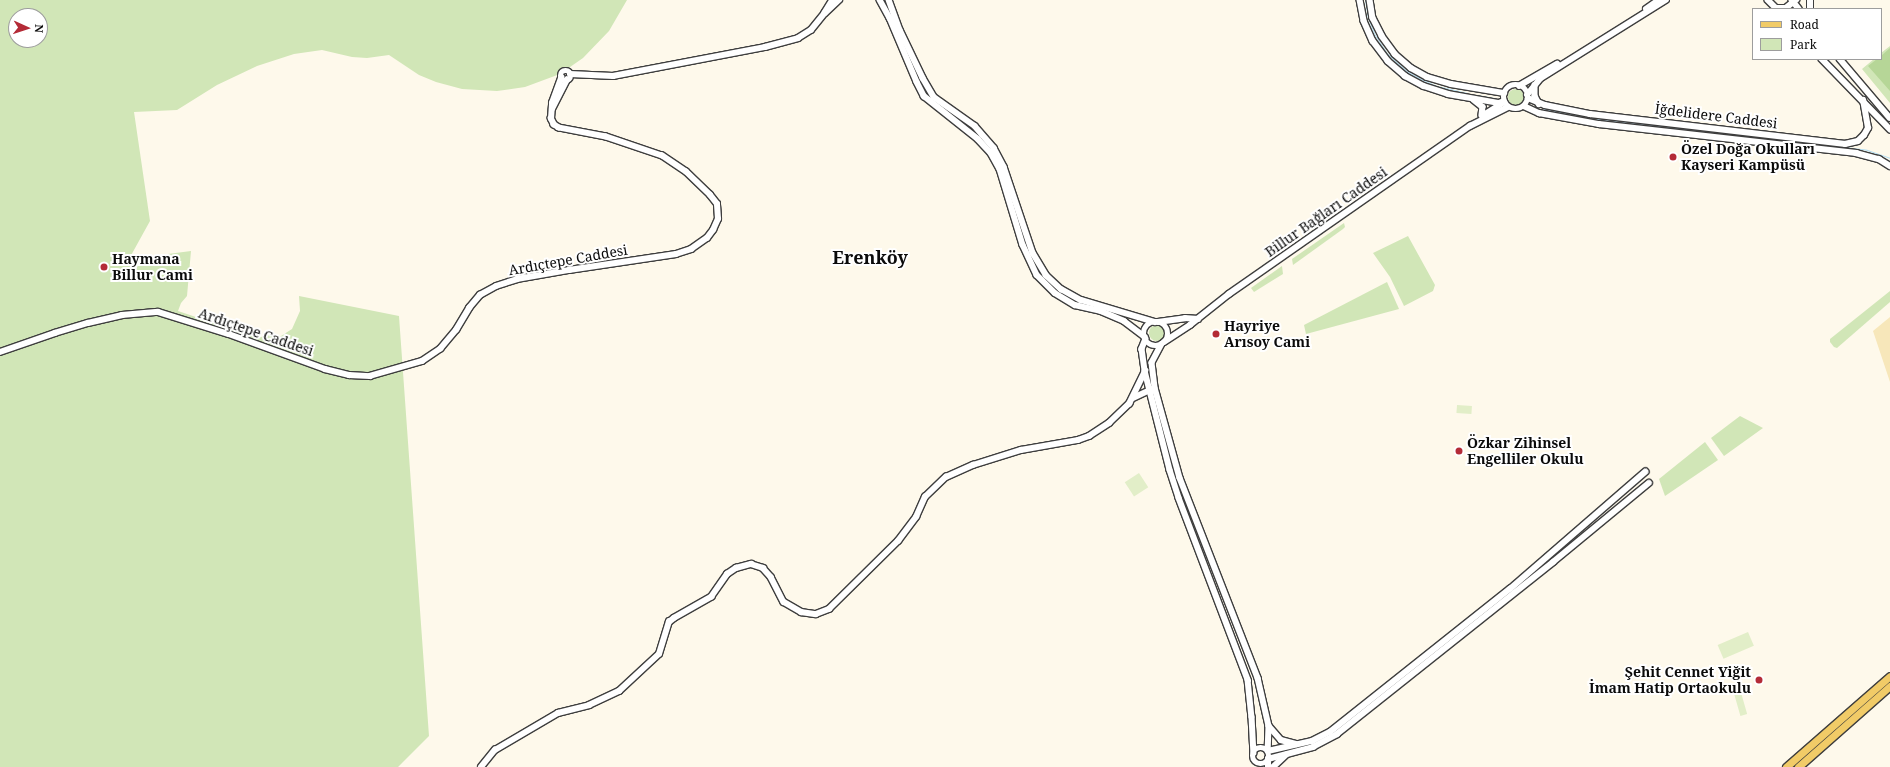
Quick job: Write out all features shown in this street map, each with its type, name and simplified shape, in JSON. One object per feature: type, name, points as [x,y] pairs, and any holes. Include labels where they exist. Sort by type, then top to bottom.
[{"type":"main road","points":[[1786,767],[1890,676]]},
{"type":"main road","points":[[1798,767],[1890,686]]},
{"type":"street","points":[[825,12],[833,0]]},
{"type":"street","points":[[825,12],[839,0]]},
{"type":"street","points":[[880,0],[890,18],[924,96],[978,139],[991,154],[1000,169],[1023,245],[1037,275],[1055,293],[1075,305],[1101,311],[1124,321],[1154,345],[1163,343]]},
{"type":"street","points":[[889,0],[900,30],[923,78],[934,97],[975,126],[994,148],[1004,167],[1033,253],[1046,275],[1061,289],[1080,300],[1156,322],[1165,326],[1167,330],[1168,335],[1152,363],[1152,389],[1179,498],[1248,680],[1255,767]]},
{"type":"street","points":[[1360,0],[1364,21],[1371,38],[1382,55],[1394,67],[1418,84],[1472,99],[1506,103],[1518,109],[1524,106],[1528,96],[1541,78],[1659,0]]},
{"type":"street","points":[[1370,0],[1374,18],[1382,36],[1390,49],[1406,64],[1427,77],[1474,89],[1504,93]]},
{"type":"street","points":[[1504,93],[1510,87],[1519,86],[1561,64],[1666,0]]},
{"type":"street","points":[[1768,0],[1775,8]]},
{"type":"street","points":[[1786,8],[1794,1]]},
{"type":"street","name":"Ardıçtepe Caddesi","points":[[0,352],[55,333],[122,315],[158,312],[229,334],[325,369],[349,375],[370,376],[422,361],[440,349],[456,330],[480,295],[496,286],[516,279],[676,254],[697,245],[710,235],[718,219],[717,204],[710,195],[686,172],[662,156],[628,144],[559,128],[552,122],[552,103],[567,78],[613,76],[765,47],[798,38],[811,30],[825,12]]},
{"type":"street","points":[[1823,60],[1890,129]]},
{"type":"street","points":[[1841,60],[1890,118]]},
{"type":"street","points":[[1535,85],[1535,96],[1539,104]]},
{"type":"street","points":[[1519,86],[1524,89],[1528,96]]},
{"type":"street","points":[[1465,97],[1474,89]]},
{"type":"street","points":[[1504,93],[1506,103]]},
{"type":"street","name":"İğdelidere Caddesi","points":[[1528,96],[1539,104],[1600,115],[1845,144],[1858,141],[1868,128],[1863,100]]},
{"type":"street","points":[[1472,99],[1483,107],[1482,115]]},
{"type":"street","points":[[1470,126],[1482,115],[1506,103]]},
{"type":"street","points":[[1470,126],[1506,103]]},
{"type":"street","name":"İğdelidere Caddesi","points":[[1524,106],[1538,113],[1594,123],[1852,152],[1879,159],[1890,166]]},
{"type":"street","name":"Billur Bağları Caddesi","points":[[1163,343],[1198,319],[1229,294],[1470,126]]},
{"type":"street","points":[[1198,319],[1185,318],[1156,322],[1147,327],[1146,338],[1142,349],[1145,371],[1180,478],[1257,674],[1264,698],[1268,726],[1268,767]]},
{"type":"street","points":[[481,767],[495,750],[558,713],[589,705],[619,691],[659,654],[670,622],[674,618],[711,596],[727,574],[736,568],[745,565],[757,565],[771,577],[784,602],[801,612],[816,614],[824,612],[891,549],[916,517],[925,497],[946,477],[973,465],[1021,450],[1078,440],[1089,436],[1120,414],[1133,398],[1145,371]]},
{"type":"street","points":[[1133,398],[1152,389]]},
{"type":"street","points":[[1254,756],[1257,749],[1262,748],[1268,751],[1300,744],[1312,741],[1330,732],[1510,589],[1645,472]]},
{"type":"street","points":[[1254,756],[1260,763],[1265,763],[1268,759],[1313,747],[1337,734],[1553,562],[1648,482]]},
{"type":"street","points":[[1268,726],[1281,740],[1300,744]]},
{"type":"street","points":[[1273,767],[1290,752]]},
{"type":"green space","points":[[0,0],[627,0],[609,31],[583,58],[560,74],[525,87],[497,91],[462,89],[436,82],[419,75],[389,55],[367,58],[352,57],[322,50],[294,54],[257,66],[217,85],[177,110],[134,112],[150,221],[129,259],[191,251],[187,296],[181,303],[178,311],[258,338],[267,335],[281,336],[292,329],[300,311],[299,296],[399,316],[429,736],[398,767],[0,767]]},
{"type":"green space","points":[[1890,46],[1890,103],[1862,69],[1873,60],[1882,60],[1882,52]]},
{"type":"green space","points":[[1890,48],[1890,91],[1868,66],[1876,60],[1882,60],[1882,55]]},
{"type":"green space","points":[[1516,89],[1523,94],[1524,97],[1519,104],[1516,105],[1509,100],[1508,97],[1513,90]]},
{"type":"green space","points":[[1344,223],[1345,227],[1343,229],[1293,265],[1292,259]]},
{"type":"green space","points":[[1408,236],[1435,285],[1433,291],[1404,306],[1390,277],[1373,253]]},
{"type":"green space","points":[[1282,266],[1283,274],[1254,292],[1251,288]]},
{"type":"green space","points":[[1387,282],[1399,309],[1306,334],[1304,325]]},
{"type":"green space","points":[[1890,291],[1890,302],[1837,348],[1834,347],[1830,342],[1830,339]]},
{"type":"green space","points":[[1157,325],[1163,327],[1165,333],[1163,339],[1157,341],[1151,339],[1149,333],[1151,327]]},
{"type":"green space","points":[[1457,405],[1472,406],[1471,414],[1456,413]]},
{"type":"green space","points":[[1740,416],[1763,428],[1724,456],[1711,438]]},
{"type":"green space","points":[[1705,442],[1718,460],[1665,496],[1659,479]]},
{"type":"green space","points":[[1139,473],[1148,487],[1134,497],[1125,482]]},
{"type":"green space","points":[[1748,632],[1754,646],[1723,659],[1718,645]]},
{"type":"green space","points":[[1740,689],[1747,714],[1740,716],[1733,691]]},
{"type":"sand","points":[[1890,317],[1890,382],[1873,331]]},
{"type":"waterway","points":[[1365,0],[1368,18],[1375,35],[1386,52],[1396,62],[1408,72],[1423,80],[1437,86],[1467,93]]},
{"type":"waterway","points":[[1477,95],[1494,98]]},
{"type":"waterway","points":[[1544,109],[1604,120],[1833,145]]},
{"type":"waterway","points":[[1844,147],[1867,150],[1890,158]]},
{"type":"place","name":"Özel Doğa Okulları Kayseri Kampüsü","points":[[1673,157]]},
{"type":"place","name":"Haymana Billur Cami","points":[[104,267]]},
{"type":"place","name":"Hayriye Arısoy Cami","points":[[1216,334]]},
{"type":"place","name":"Özkar Zihinsel Engelliler Okulu","points":[[1459,451]]},
{"type":"place","name":"Şehit Cennet Yiğit İmam Hatip Ortaokulu","points":[[1759,680]]},
{"type":"district","name":"Erenköy","points":[[870,257]]}]
